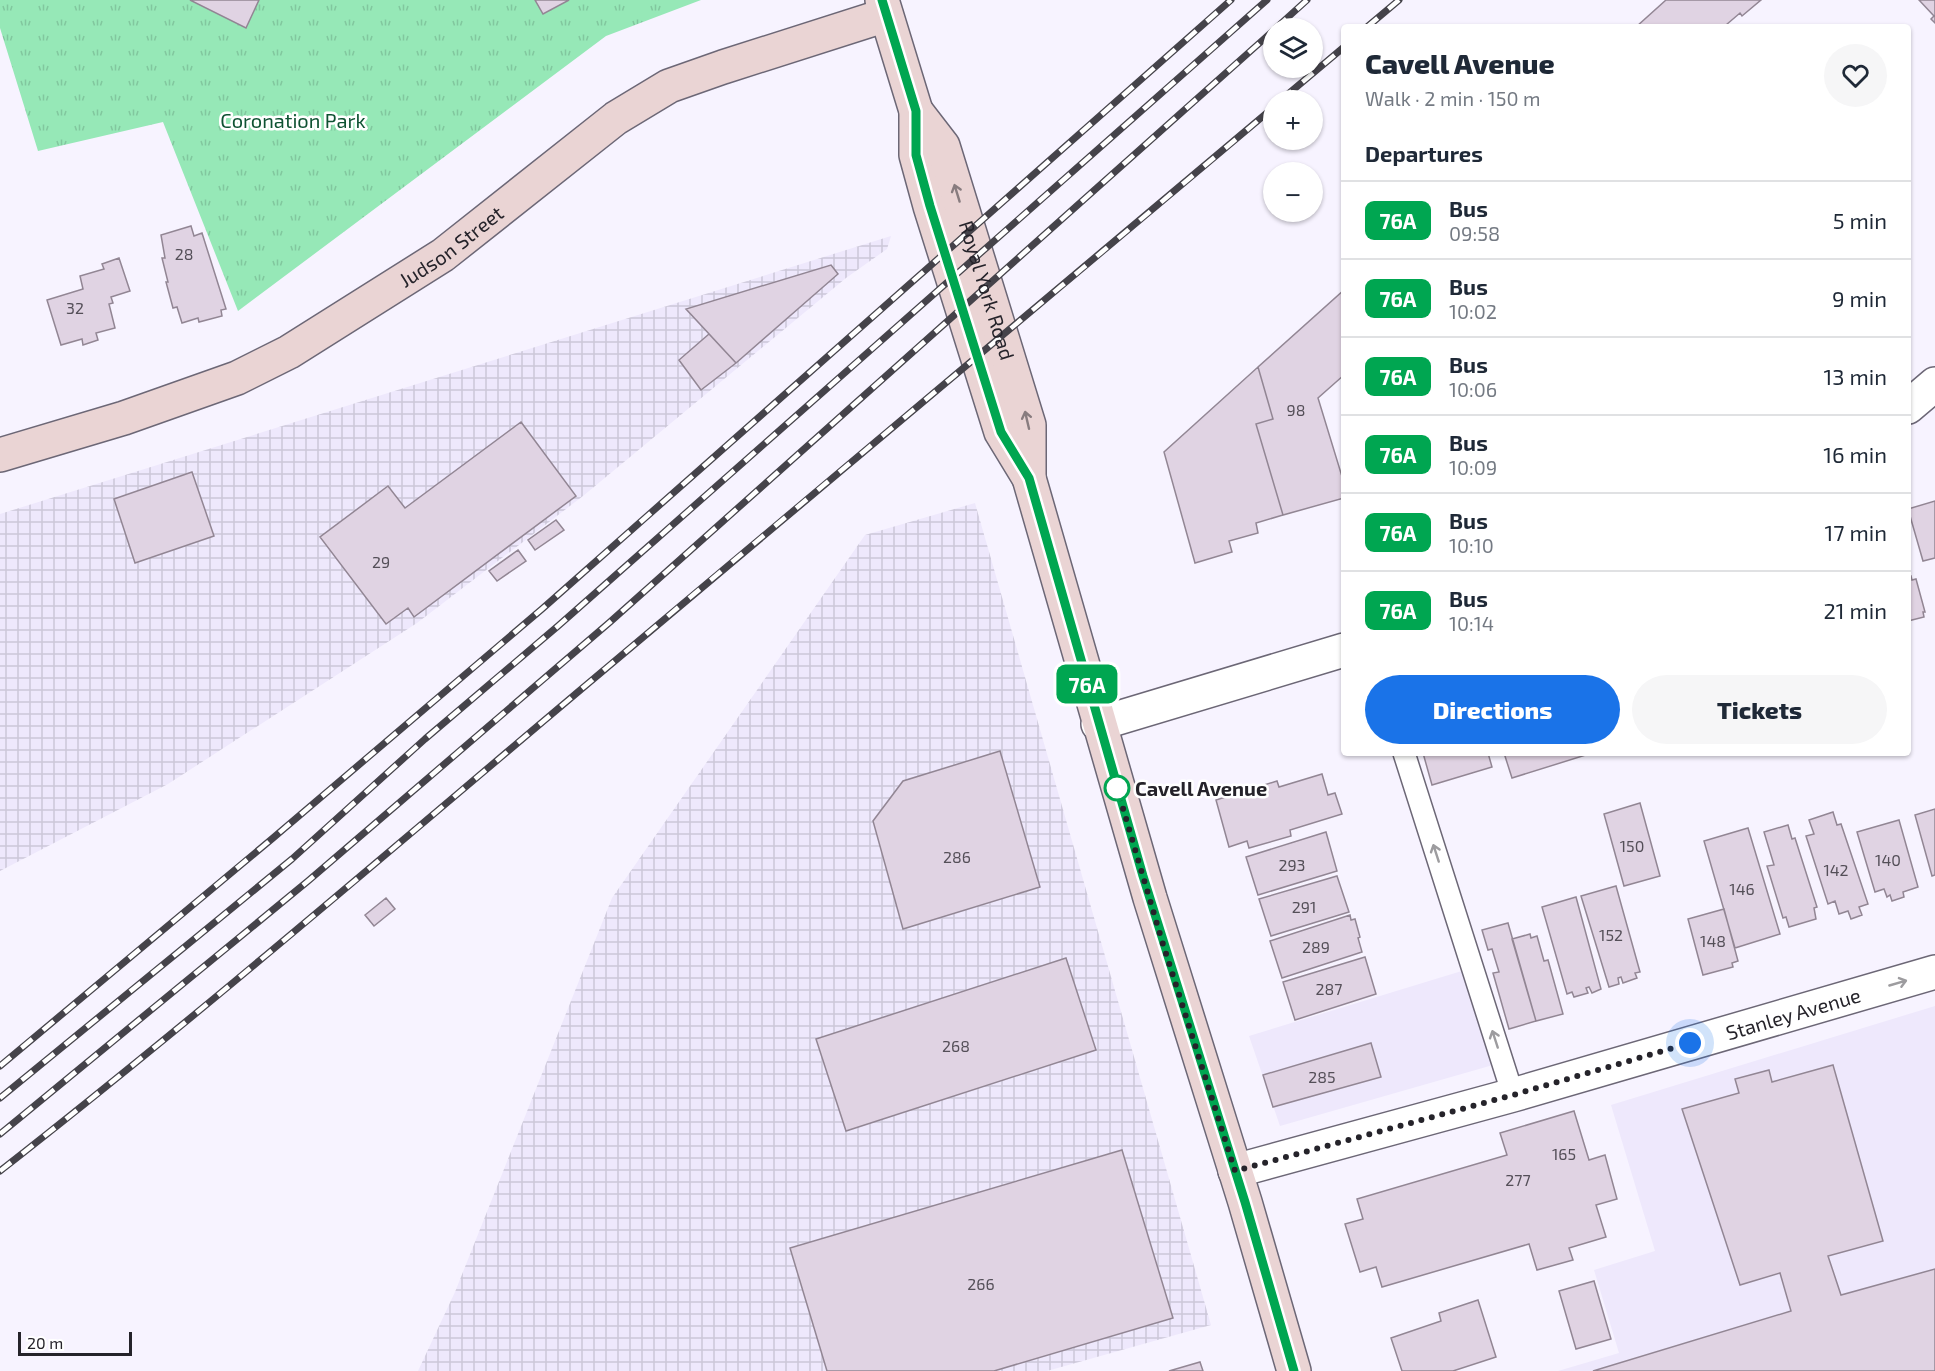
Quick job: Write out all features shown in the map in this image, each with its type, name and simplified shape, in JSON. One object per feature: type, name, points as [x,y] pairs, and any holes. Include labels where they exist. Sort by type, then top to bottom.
[{"type":"main road","name":"Royal York Road","points":[[884,8],[916,111],[916,155],[930,206],[1001,432],[1029,478],[1162,941],[1235,1171],[1294,1371]]},
{"type":"main road","name":"Judson Street","points":[[0,455],[124,418],[237,378],[339,322],[443,255],[616,117],[669,86],[884,8]]},
{"type":"street","points":[[1911,404],[1935,384]]},
{"type":"street","points":[[1098,724],[1341,651]]},
{"type":"street","name":"Stanley Avenue","points":[[1235,1171],[1513,1095],[1935,972]]},
{"type":"lane","points":[[1405,756],[1513,1095]]},
{"type":"shaded area","points":[[891,236],[887,249],[846,278],[583,496],[417,623],[168,784],[0,871],[0,514]]},
{"type":"shaded area","points":[[975,503],[1211,1325],[1047,1371],[418,1371],[455,1292],[612,898],[865,535]]},
{"type":"shaded area","points":[[1465,970],[1493,1065],[1280,1126],[1249,1036]]},
{"type":"shaded area","points":[[1935,1006],[1935,1371],[1558,1371],[1619,1353],[1594,1270],[1655,1251],[1611,1105]]},
{"type":"green space","name":"Coronation Park","points":[[0,0],[701,0],[606,36],[238,311],[163,122],[38,151],[0,28]]},
{"type":"building","points":[[190,0],[259,0],[246,28]]},
{"type":"building","points":[[535,0],[569,0],[543,14]]},
{"type":"building","points":[[1666,0],[1761,0],[1742,16],[1740,13],[1727,24],[1639,24]]},
{"type":"building","points":[[1919,0],[1935,0],[1935,23],[1931,19],[1934,16]]},
{"type":"building","points":[[191,226],[194,236],[202,233],[226,309],[221,310],[222,316],[199,322],[198,318],[182,323],[177,307],[173,308],[166,282],[168,282],[162,258],[165,258],[161,235]]},
{"type":"building","points":[[119,258],[130,291],[111,297],[113,303],[109,304],[115,328],[96,333],[98,340],[83,345],[82,339],[61,345],[47,300],[83,289],[80,276],[104,269],[102,264]]},
{"type":"building","points":[[831,265],[838,274],[736,363],[686,309]]},
{"type":"building","points":[[1341,293],[1341,378],[1318,398],[1341,473],[1341,499],[1283,515],[1256,424],[1273,419],[1258,367]]},
{"type":"building","points":[[709,334],[736,363],[701,390],[679,360]]},
{"type":"building","points":[[1258,367],[1273,419],[1256,424],[1283,515],[1256,523],[1258,533],[1229,541],[1232,552],[1195,563],[1164,452]]},
{"type":"building","points":[[521,422],[576,496],[414,617],[408,608],[386,624],[320,537],[388,486],[405,508]]},
{"type":"building","points":[[192,472],[214,536],[135,563],[114,499]]},
{"type":"building","points":[[1935,501],[1935,558],[1923,561],[1911,519],[1911,508]]},
{"type":"building","points":[[556,520],[564,530],[535,550],[528,540]]},
{"type":"building","points":[[518,550],[526,561],[497,581],[489,571]]},
{"type":"building","points":[[1911,576],[1912,580],[1916,579],[1925,612],[1923,612],[1924,617],[1911,620]]},
{"type":"building","points":[[1000,751],[1040,887],[903,929],[873,821],[903,781]]},
{"type":"building","points":[[1424,756],[1489,756],[1492,767],[1432,785]]},
{"type":"building","points":[[1505,756],[1583,756],[1512,778]]},
{"type":"building","points":[[1322,774],[1328,795],[1335,793],[1342,814],[1290,830],[1291,836],[1249,848],[1247,841],[1229,847],[1216,800],[1277,781],[1279,787]]},
{"type":"building","points":[[1640,803],[1660,876],[1624,886],[1604,814]]},
{"type":"building","points":[[1935,809],[1935,875],[1932,876],[1915,815]]},
{"type":"building","points":[[1833,812],[1837,825],[1841,824],[1868,904],[1859,907],[1862,915],[1851,919],[1848,911],[1839,914],[1835,901],[1828,904],[1806,836],[1814,834],[1809,820]]},
{"type":"building","points":[[1899,820],[1918,887],[1903,892],[1904,897],[1892,901],[1890,895],[1887,897],[1884,889],[1875,892],[1857,832]]},
{"type":"building","points":[[1788,825],[1792,839],[1795,838],[1817,907],[1814,908],[1816,919],[1789,927],[1786,917],[1783,918],[1767,866],[1774,865],[1764,832]]},
{"type":"building","points":[[1748,828],[1780,934],[1735,948],[1704,841]]},
{"type":"building","points":[[1326,832],[1337,871],[1258,895],[1246,857]]},
{"type":"building","points":[[1337,876],[1349,912],[1271,936],[1259,899]]},
{"type":"building","points":[[1616,886],[1640,972],[1635,973],[1637,978],[1623,983],[1621,977],[1618,978],[1619,984],[1609,987],[1581,896]]},
{"type":"building","points":[[1576,897],[1601,989],[1592,993],[1589,987],[1586,988],[1588,993],[1574,997],[1572,992],[1567,994],[1542,907]]},
{"type":"building","points":[[386,898],[395,909],[374,926],[365,915]]},
{"type":"building","points":[[1724,909],[1738,961],[1732,963],[1733,967],[1703,975],[1688,919]]},
{"type":"building","points":[[1350,915],[1351,920],[1355,919],[1362,952],[1282,978],[1270,941]]},
{"type":"building","points":[[1508,923],[1536,1021],[1509,1029],[1493,973],[1499,972],[1492,949],[1488,950],[1482,930]]},
{"type":"building","points":[[1530,934],[1531,938],[1537,936],[1544,961],[1548,960],[1563,1014],[1536,1021],[1512,939]]},
{"type":"building","points":[[1365,957],[1376,994],[1295,1020],[1283,982]]},
{"type":"building","points":[[1066,958],[1096,1050],[846,1131],[816,1039]]},
{"type":"building","points":[[1371,1043],[1381,1077],[1273,1107],[1263,1075]]},
{"type":"building","points":[[1833,1065],[1883,1241],[1828,1256],[1841,1295],[1935,1269],[1935,1371],[1593,1371],[1791,1311],[1780,1273],[1740,1285],[1682,1109],[1739,1093],[1735,1079],[1769,1070],[1772,1082]]},
{"type":"building","points":[[1574,1111],[1589,1160],[1605,1155],[1617,1199],[1596,1205],[1606,1237],[1569,1248],[1573,1260],[1537,1270],[1529,1244],[1382,1287],[1376,1267],[1360,1272],[1345,1224],[1363,1219],[1357,1199],[1507,1155],[1500,1133]]},
{"type":"building","points":[[1122,1150],[1173,1318],[994,1371],[827,1371],[790,1248]]},
{"type":"building","points":[[1594,1281],[1611,1339],[1576,1349],[1559,1291]]},
{"type":"building","points":[[1478,1300],[1496,1357],[1453,1371],[1402,1371],[1391,1338],[1441,1321],[1439,1313]]},
{"type":"building","points":[[1200,1362],[1203,1371],[1169,1371]]},
{"type":"railway","points":[[0,1066],[542,609],[1231,0]]},
{"type":"railway","points":[[0,1098],[292,859],[425,739],[558,626],[1267,0]]},
{"type":"railway","points":[[1287,18],[1307,0]]},
{"type":"railway","points":[[1371,24],[1399,0]]},
{"type":"railway","points":[[0,1134],[308,881],[610,622],[1263,40]]},
{"type":"railway","points":[[1293,90],[1341,50]]},
{"type":"railway","points":[[0,1171],[298,929],[1263,116]]},
{"type":"bus line","name":"76A","points":[[882,0],[916,111],[916,155],[930,206],[1001,432],[1029,478],[1143,876],[1245,1202],[1294,1371]]},
{"type":"place","name":"Cavell Avenue","points":[[1117,788]]},
{"type":"route","points":[[1117,788],[1162,941],[1235,1171],[1513,1095],[1690,1043]]}]
